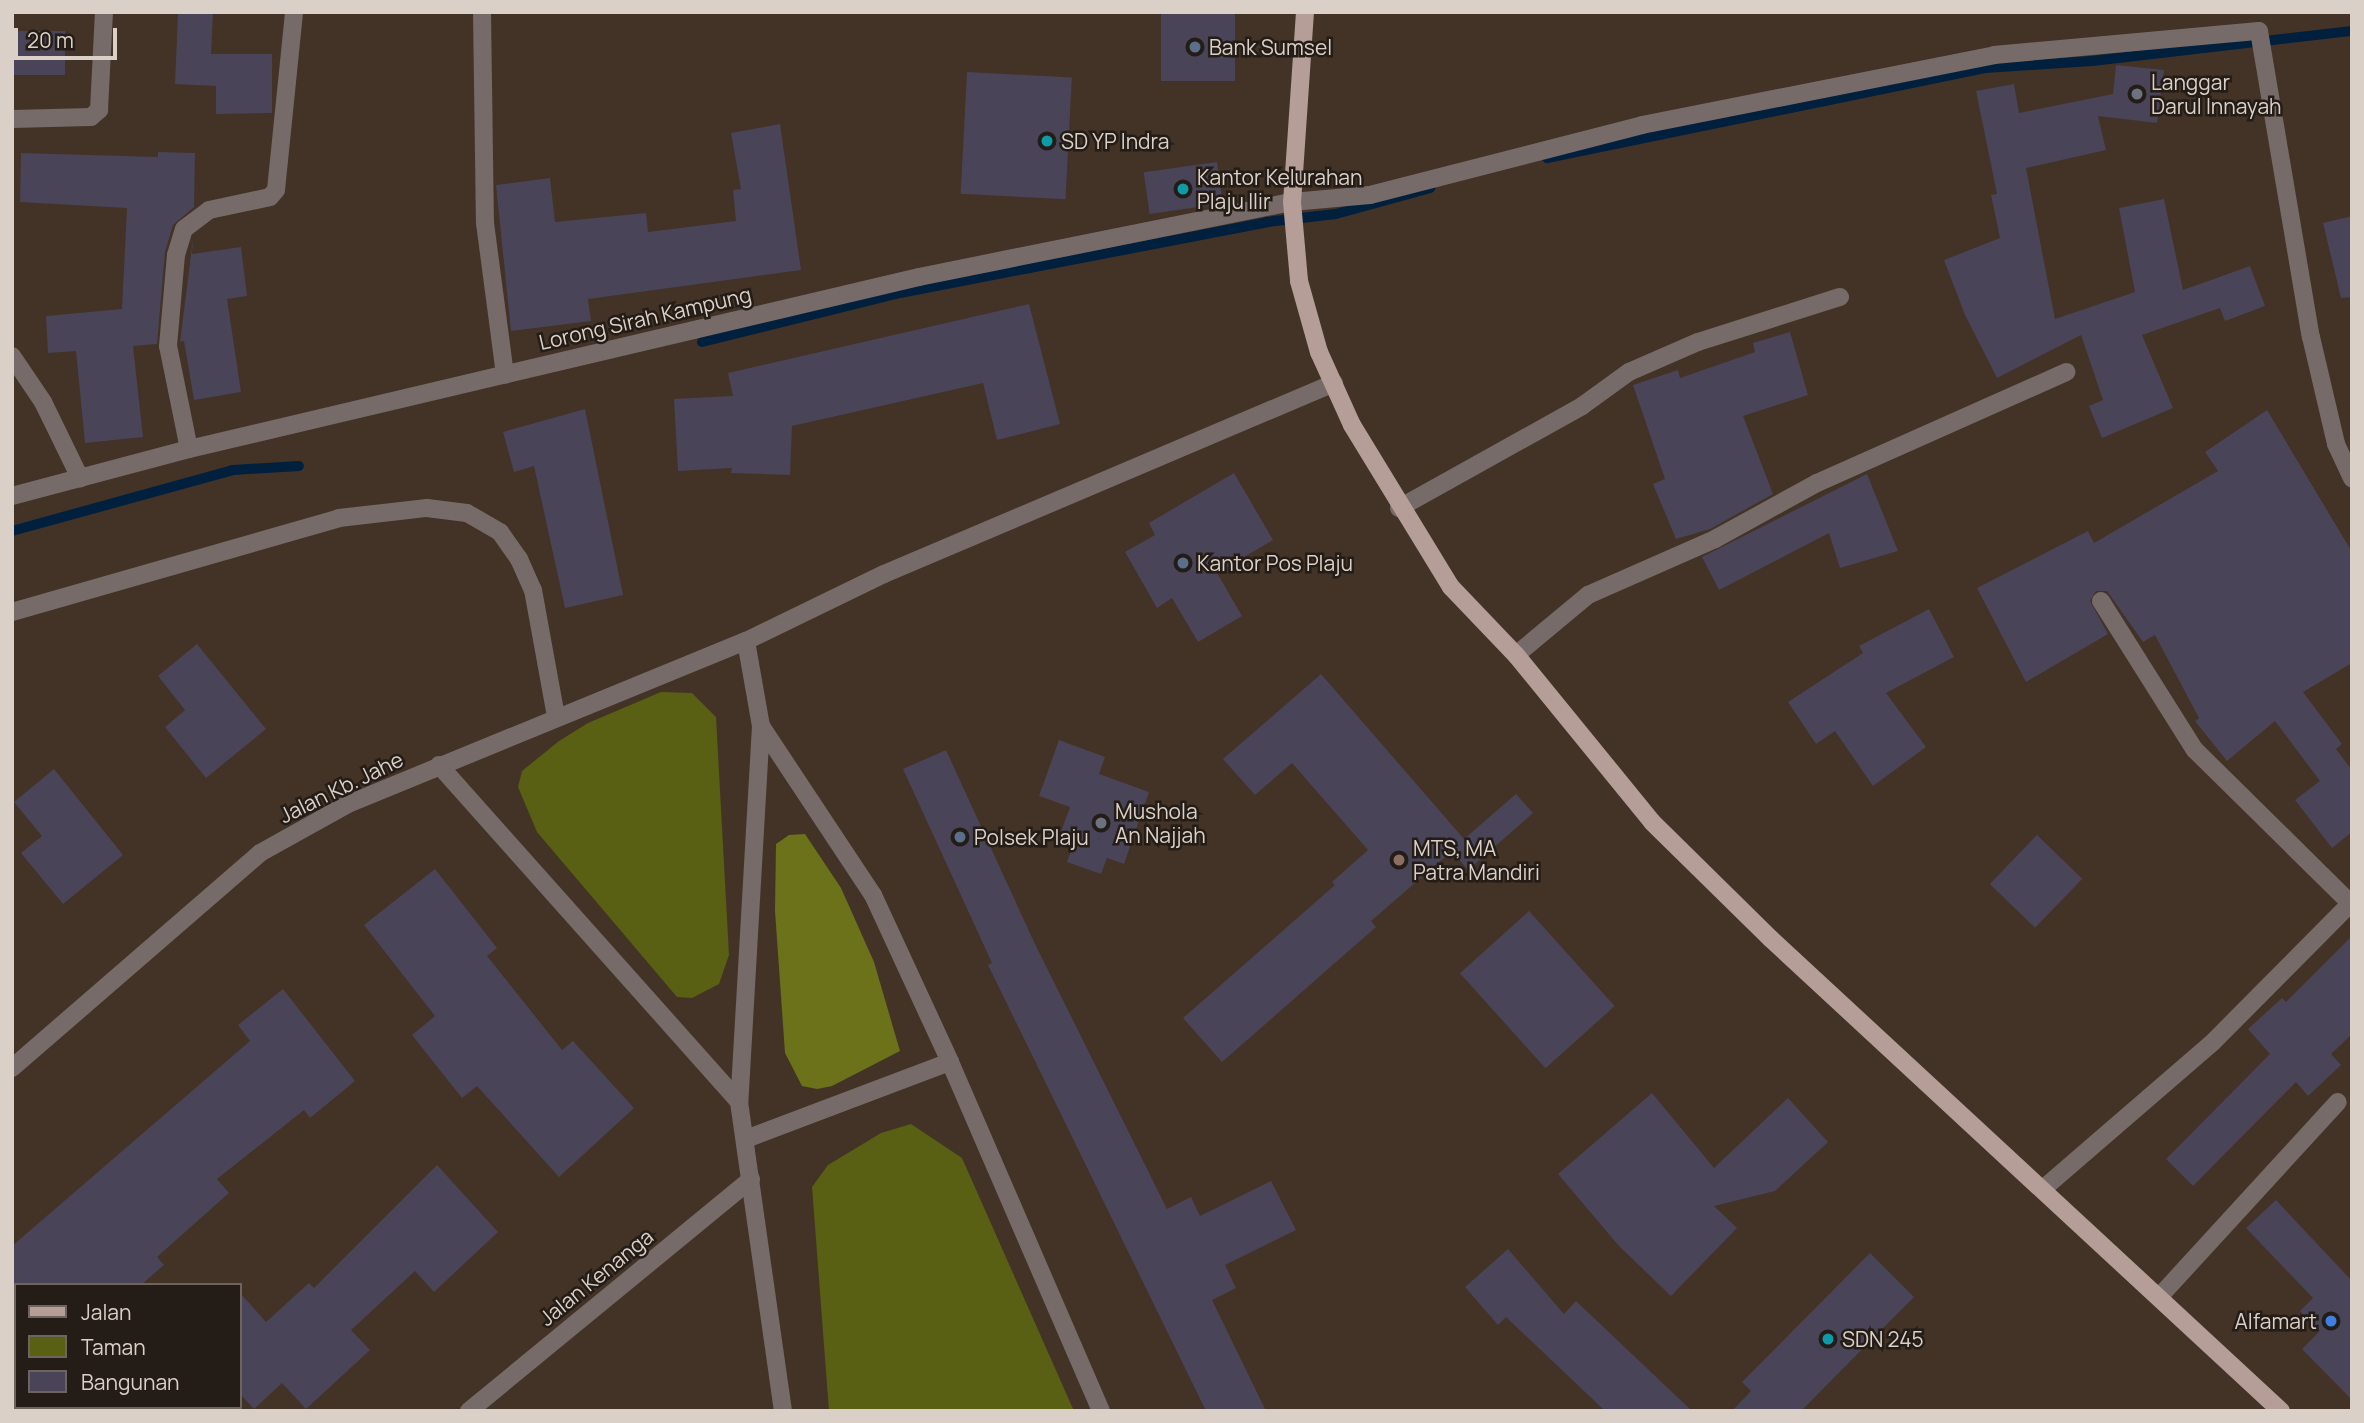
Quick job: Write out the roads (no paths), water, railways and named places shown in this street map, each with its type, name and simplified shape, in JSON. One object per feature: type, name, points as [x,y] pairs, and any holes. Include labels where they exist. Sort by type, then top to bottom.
[{"type":"main road","points":[[1305,12],[1292,202],[1298,281],[1334,383],[1352,425],[1399,508],[1451,587],[1516,655],[1652,822],[1771,939],[2044,1188],[2281,1411]]},
{"type":"street","points":[[12,119],[91,117],[99,110],[104,12]]},
{"type":"street","points":[[189,449],[169,346],[176,255],[184,229],[209,210],[270,197],[276,190],[294,12]]},
{"type":"street","points":[[482,12],[485,222],[505,375]]},
{"type":"street","name":"Lorong Sirah Kampung","points":[[12,496],[189,449],[919,277],[1292,202],[1370,195],[1547,146],[1994,55],[2259,31],[2316,361],[2336,444],[2352,478]]},
{"type":"street","points":[[1399,508],[1582,406],[1629,372],[1698,342],[1840,297]]},
{"type":"street","points":[[12,356],[43,402],[80,478]]},
{"type":"street","points":[[1516,655],[1588,595],[1715,539],[1817,482],[2066,372]]},
{"type":"street","name":"Jalan Kb. Jahe","points":[[12,1068],[260,853],[348,804],[556,716],[747,641],[884,574],[1334,383]]},
{"type":"street","points":[[12,612],[339,518],[427,508],[467,513],[500,532],[519,559],[533,590],[556,716]]},
{"type":"street","points":[[2044,1188],[2213,1042],[2351,903],[2195,750],[2101,601]]},
{"type":"street","points":[[747,641],[761,726],[739,1102],[783,1411]]},
{"type":"street","points":[[761,726],[873,895],[950,1062],[1101,1411]]},
{"type":"street","points":[[439,765],[739,1102]]},
{"type":"street","points":[[746,1139],[950,1062]]},
{"type":"street","points":[[2160,1296],[2339,1102]]},
{"type":"street","name":"Jalan Kenanga","points":[[469,1411],[751,1179]]},
{"type":"waterway","points":[[1547,158],[1985,68],[2092,61],[2352,31]]},
{"type":"waterway","points":[[702,342],[900,293],[1267,222],[1336,214],[1430,188]]},
{"type":"waterway","points":[[12,531],[233,470],[299,466]]},
{"type":"place","name":"Bank Sumsel","points":[[1195,47]]},
{"type":"place","name":"Langgar Darul Innayah","points":[[2137,94]]},
{"type":"place","name":"SD YP Indra","points":[[1047,141]]},
{"type":"place","name":"Kantor Kelurahan Plaju Ilir","points":[[1183,189]]},
{"type":"place","name":"Kantor Pos Plaju","points":[[1183,563]]},
{"type":"place","name":"Mushola An Najjah","points":[[1101,823]]},
{"type":"place","name":"Polsek Plaju","points":[[960,837]]},
{"type":"place","name":"MTS, MA Patra Mandiri","points":[[1399,860]]},
{"type":"place","name":"Alfamart","points":[[2331,1321]]},
{"type":"place","name":"SDN 245","points":[[1828,1339]]}]
